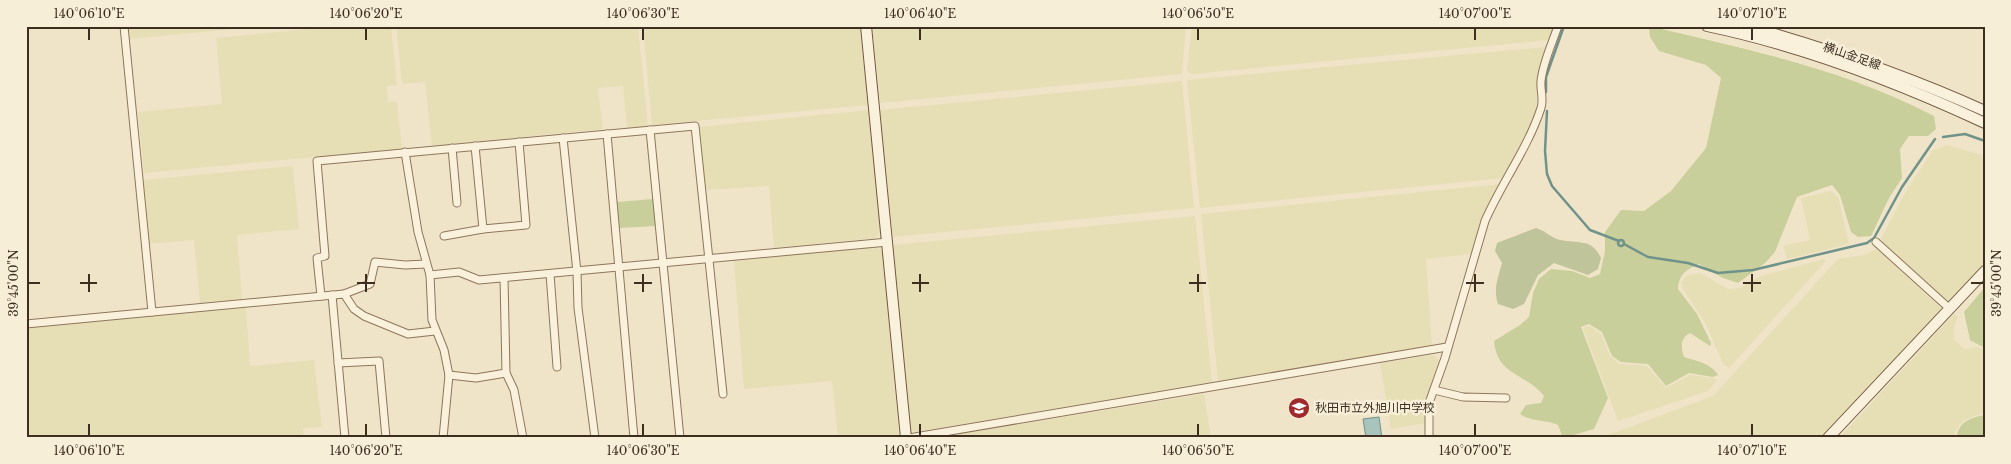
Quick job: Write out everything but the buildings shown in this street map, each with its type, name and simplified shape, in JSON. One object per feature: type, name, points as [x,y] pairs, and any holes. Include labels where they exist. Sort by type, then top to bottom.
[{"type":"street","points":[[124,26],[152,312]]},
{"type":"street","points":[[866,26],[907,438],[1447,347]]},
{"type":"street","points":[[1429,438],[1430,403],[1486,221],[1493,202],[1520,156],[1542,106],[1541,83],[1544,64],[1558,26]]},
{"type":"street","name":"横山金足線","points":[[1707,26],[1785,47],[1863,72],[1985,123]]},
{"type":"street","name":"横山金足線","points":[[1748,26],[1862,61],[1933,88],[1985,111]]},
{"type":"street","points":[[321,296],[317,258],[325,256],[317,162],[405,152],[695,126],[723,394]]},
{"type":"street","points":[[650,130],[680,438]]},
{"type":"street","points":[[607,134],[634,438]]},
{"type":"street","points":[[563,138],[577,272],[578,308],[595,438]]},
{"type":"street","points":[[444,236],[483,229],[526,225],[518,142]]},
{"type":"street","points":[[475,146],[483,229]]},
{"type":"street","points":[[452,148],[457,203]]},
{"type":"street","points":[[405,152],[426,264],[430,275],[432,320],[444,350],[449,376],[444,438]]},
{"type":"street","points":[[430,275],[460,272],[479,280],[888,242]]},
{"type":"street","points":[[1876,242],[1950,309]]},
{"type":"street","points":[[26,324],[332,296],[344,294],[370,284],[375,262],[405,265],[426,264]]},
{"type":"street","points":[[1828,438],[1985,271]]},
{"type":"street","points":[[550,274],[557,367]]},
{"type":"street","points":[[504,278],[506,372],[514,390],[523,438]]},
{"type":"street","points":[[344,294],[354,309],[364,316],[408,334],[435,331]]},
{"type":"street","points":[[332,296],[345,438]]},
{"type":"street","points":[[338,364],[379,361],[386,438]]},
{"type":"street","points":[[449,376],[476,378],[506,372]]},
{"type":"street","points":[[1434,390],[1463,397],[1506,398]]},
{"type":"shaded area","points":[[128,26],[268,26],[129,39]]},
{"type":"shaded area","points":[[341,26],[391,26],[397,85],[387,86],[388,102],[397,102],[402,149],[144,173],[138,112],[222,104],[216,38]]},
{"type":"shaded area","points":[[396,26],[638,26],[648,126],[627,128],[623,86],[598,88],[603,129],[432,146],[425,82],[402,84]]},
{"type":"shaded area","points":[[643,26],[860,26],[868,105],[652,125]]},
{"type":"shaded area","points":[[872,26],[1186,26],[1182,74],[880,103]]},
{"type":"shaded area","points":[[1192,26],[1555,26],[1550,40],[1192,74],[1187,71]]},
{"type":"shaded area","points":[[1546,47],[1539,66],[1536,112],[1504,178],[1200,208],[1187,80]]},
{"type":"shaded area","points":[[1182,81],[1194,208],[893,237],[880,110]]},
{"type":"shaded area","points":[[869,110],[881,231],[875,238],[774,248],[769,186],[705,190],[698,127]]},
{"type":"shaded area","points":[[1947,145],[1985,156],[1985,266],[1949,303],[1880,241],[1906,191],[1933,150]]},
{"type":"shaded area","points":[[293,166],[299,229],[237,235],[242,299],[200,303],[194,240],[148,244],[142,180]]},
{"type":"shaded area","points":[[1500,184],[1484,218],[1471,254],[1426,259],[1432,345],[1218,382],[1201,214]]},
{"type":"shaded area","points":[[1831,191],[1838,197],[1849,244],[1787,259],[1783,246],[1810,240],[1801,198]]},
{"type":"shaded area","points":[[1195,216],[1212,382],[916,432],[911,430],[893,245]]},
{"type":"shaded area","points":[[876,247],[883,251],[899,435],[886,438],[838,438],[832,381],[744,389],[734,260]]},
{"type":"shaded area","points":[[1877,249],[1943,310],[1824,438],[1600,438],[1713,396],[1838,259],[1864,255]]},
{"type":"shaded area","points":[[1824,259],[1826,261],[1729,368],[1723,364],[1706,324],[1683,289],[1681,282],[1686,276],[1700,273],[1728,289],[1740,288],[1761,276]]},
{"type":"shaded area","points":[[246,307],[250,366],[314,360],[322,427],[303,428],[304,438],[26,438],[26,328]]},
{"type":"shaded area","points":[[1954,314],[1958,317],[1954,327],[1954,340],[1965,349],[1980,347],[1985,353],[1985,412],[1964,420],[1955,431],[1954,438],[1839,438]]},
{"type":"shaded area","points":[[1589,326],[1601,334],[1610,356],[1619,364],[1647,366],[1666,388],[1690,375],[1718,379],[1708,391],[1618,421],[1583,328]]},
{"type":"shaded area","points":[[1433,355],[1439,360],[1427,404],[1425,423],[1391,429],[1380,363]]},
{"type":"shaded area","points":[[1204,394],[1211,438],[935,438]]},
{"type":"green space","points":[[1649,26],[1758,52],[1866,85],[1934,116],[1936,129],[1928,136],[1909,136],[1900,149],[1902,178],[1889,198],[1871,236],[1858,237],[1851,232],[1840,195],[1832,185],[1797,197],[1775,252],[1765,263],[1738,283],[1723,278],[1699,264],[1684,273],[1678,289],[1697,314],[1711,343],[1710,346],[1690,333],[1684,337],[1682,343],[1684,357],[1707,365],[1718,375],[1713,377],[1689,373],[1666,386],[1648,364],[1621,362],[1612,356],[1602,332],[1589,324],[1581,327],[1608,398],[1594,429],[1563,438],[1558,425],[1524,417],[1520,414],[1526,405],[1541,403],[1544,396],[1537,388],[1506,368],[1496,352],[1494,341],[1520,325],[1529,317],[1533,293],[1539,279],[1551,269],[1572,271],[1590,278],[1600,274],[1605,251],[1605,232],[1621,210],[1644,211],[1671,191],[1706,148],[1721,78],[1706,65],[1659,51],[1650,37]]},
{"type":"green space","points":[[653,199],[656,226],[619,228],[617,202]]},
{"type":"green space","points":[[1536,228],[1557,239],[1587,244],[1592,247],[1601,258],[1598,269],[1588,275],[1554,263],[1538,275],[1524,304],[1513,309],[1498,304],[1496,288],[1502,263],[1495,251],[1497,243]]},
{"type":"green space","points":[[1985,287],[1985,348],[1970,340],[1964,312]]},
{"type":"green space","points":[[1985,415],[1985,438],[1957,438],[1962,424],[1975,417]]},
{"type":"water","points":[[1379,417],[1382,438],[1366,438],[1363,419]]},
{"type":"waterway","points":[[1546,92],[1546,77],[1564,26]]},
{"type":"waterway","points":[[1547,111],[1545,151],[1547,174],[1552,186],[1590,230],[1619,241]]},
{"type":"waterway","points":[[1943,137],[1965,134],[1985,141]]},
{"type":"waterway","points":[[1624,244],[1648,257],[1688,263],[1718,273],[1753,270],[1867,243],[1874,238],[1902,187],[1935,139]]},
{"type":"waterway","points":[[1621,240],[1624,243],[1621,246],[1618,243],[1621,240]]},
{"type":"place","name":"秋田市立外旭川中学校","points":[[1299,408]]}]
